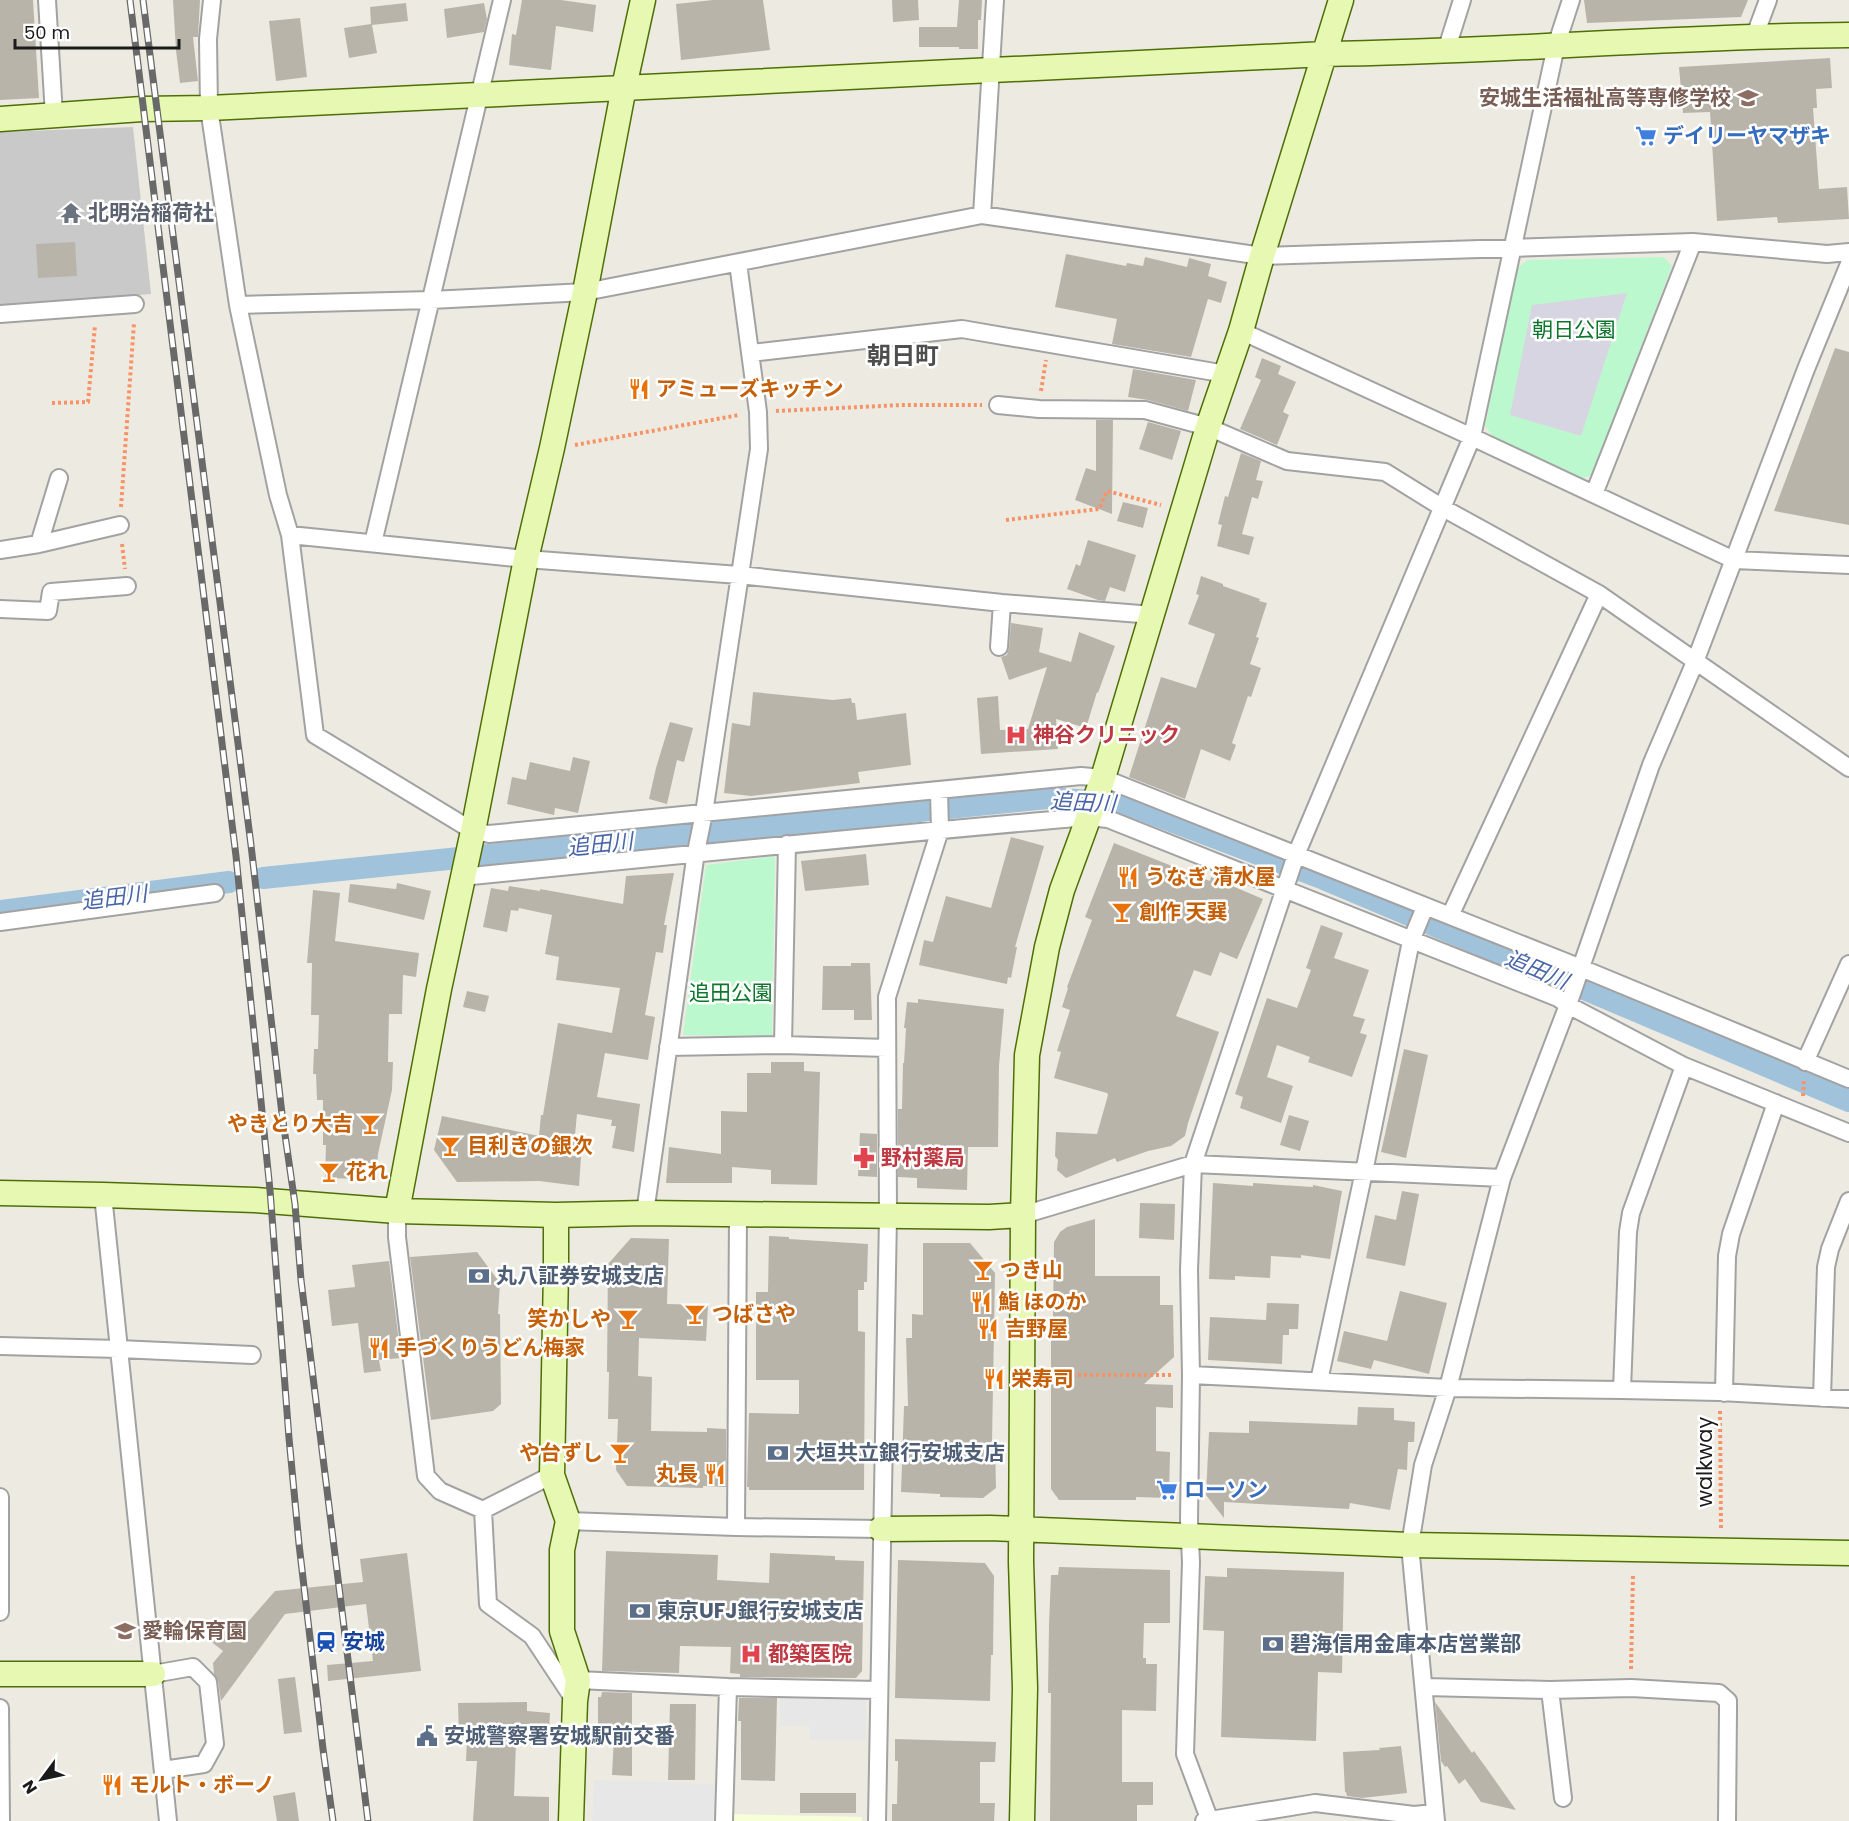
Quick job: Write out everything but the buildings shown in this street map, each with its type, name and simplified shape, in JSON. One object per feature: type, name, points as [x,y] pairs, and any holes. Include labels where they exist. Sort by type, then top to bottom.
[{"type":"street","points":[[47,0],[54,115]]},
{"type":"street","points":[[212,0],[208,39],[209,108],[238,306],[278,495],[290,535],[315,735],[472,831],[489,834],[1081,776],[1103,778],[1581,968],[1849,1080]]},
{"type":"street","points":[[373,543],[502,0]]},
{"type":"street","points":[[483,1510],[440,1491],[426,1476],[397,1237],[397,1211],[439,988],[526,559],[585,292],[643,0]]},
{"type":"street","points":[[982,215],[995,0]]},
{"type":"street","points":[[1022,1821],[1025,1688],[1021,1562],[1023,1215],[1027,1055],[1047,947],[1062,890],[1103,778],[1208,427],[1241,331],[1341,0]]},
{"type":"street","points":[[1446,51],[1462,0]]},
{"type":"street","points":[[1571,0],[1556,46],[1472,437],[1296,855],[1193,1164],[1189,1270],[1191,1375],[1189,1537],[1191,1562],[1185,1754],[1208,1820],[1315,1803],[1435,1817],[1425,1687],[1410,1545],[1423,1465],[1448,1388],[1502,1178],[1568,1005],[1655,756],[1695,662],[1806,369],[1849,264]]},
{"type":"street","points":[[1755,36],[1768,0]]},
{"type":"street","points":[[0,119],[142,109],[209,108],[990,69],[1755,36],[1849,35]]},
{"type":"street","points":[[238,306],[585,292],[982,215],[1262,256],[1693,242],[1827,254],[1849,252]]},
{"type":"street","points":[[1594,494],[1693,242]]},
{"type":"street","points":[[645,1213],[696,852],[704,813],[759,449],[758,412],[738,263]]},
{"type":"street","points":[[0,314],[135,304]]},
{"type":"street","points":[[750,353],[962,329],[1226,374]]},
{"type":"street","points":[[1241,331],[1734,560],[1849,565]]},
{"type":"street","points":[[998,405],[1039,409],[1145,410],[1208,427],[1287,461],[1385,472],[1443,508],[1599,594],[1849,768]]},
{"type":"street","points":[[39,544],[59,478]]},
{"type":"street","points":[[0,550],[39,544],[120,525]]},
{"type":"street","points":[[290,535],[526,559],[739,575],[1002,603],[1153,615]]},
{"type":"street","points":[[0,609],[48,611],[51,592],[127,586]]},
{"type":"street","points":[[1450,916],[1599,594]]},
{"type":"street","points":[[999,647],[1002,603]]},
{"type":"street","points":[[877,1821],[888,1216],[887,997],[940,830],[939,791]]},
{"type":"street","points":[[462,877],[696,852],[940,830],[1087,817],[1108,819],[1558,998],[1684,1066],[1849,1133]]},
{"type":"street","points":[[783,1045],[787,844]]},
{"type":"street","points":[[0,922],[214,893]]},
{"type":"street","points":[[1319,1381],[1411,941],[1425,907]]},
{"type":"street","points":[[1805,1062],[1849,964]]},
{"type":"street","points":[[668,1047],[783,1045],[887,1048]]},
{"type":"street","points":[[1622,1390],[1628,1232],[1631,1213],[1684,1066]]},
{"type":"street","points":[[1722,1393],[1727,1256],[1731,1234],[1776,1103]]},
{"type":"street","points":[[0,1193],[255,1200],[397,1211],[556,1215],[645,1213],[989,1217],[1023,1215],[1193,1164],[1502,1178]]},
{"type":"street","points":[[103,1195],[168,1821]]},
{"type":"street","points":[[1822,1398],[1826,1267],[1830,1249],[1849,1201]]},
{"type":"street","points":[[556,1215],[552,1475],[568,1521],[562,1550],[562,1630],[577,1691],[572,1821]]},
{"type":"street","points":[[736,1527],[738,1215]]},
{"type":"street","points":[[0,1346],[252,1355]]},
{"type":"street","points":[[1191,1375],[1448,1388],[1622,1390],[1849,1399]]},
{"type":"street","points":[[483,1510],[552,1475]]},
{"type":"street","points":[[0,1497],[0,1612]]},
{"type":"street","points":[[483,1510],[488,1604],[532,1636],[577,1691]]},
{"type":"street","points":[[568,1521],[736,1527],[990,1528],[1410,1545],[1849,1553]]},
{"type":"street","points":[[0,1674],[153,1674],[193,1667],[208,1682],[215,1744],[204,1764],[163,1770]]},
{"type":"street","points":[[577,1691],[728,1687],[879,1690]]},
{"type":"street","points":[[724,1821],[728,1687]]},
{"type":"street","points":[[1425,1687],[1550,1690],[1631,1688],[1719,1693],[1728,1701],[1727,1821]]},
{"type":"street","points":[[1550,1690],[1563,1798]]},
{"type":"street","points":[[0,1708],[1,1821]]},
{"type":"path","points":[[127,586],[120,525],[135,304]]},
{"type":"path","points":[[52,403],[88,402],[96,307]]},
{"type":"path","points":[[1039,409],[1048,345]]},
{"type":"path","points":[[572,446],[758,412],[902,405],[998,405]]},
{"type":"path","points":[[1006,520],[1100,509],[1107,490],[1167,507]]},
{"type":"path","points":[[1023,1375],[1191,1375]]},
{"type":"path","name":"walkway","points":[[1722,1393],[1721,1528],[1723,1528]]},
{"type":"path","points":[[1631,1688],[1633,1574]]},
{"type":"shaded area","name":"北明治稲荷社","points":[[133,127],[151,294],[0,307],[0,132]]},
{"type":"shaded area","points":[[1627,293],[1581,436],[1510,415],[1532,305]]},
{"type":"shaded area","points":[[780,1697],[866,1698],[866,1740],[810,1740],[809,1726],[780,1726]]},
{"type":"shaded area","points":[[594,1780],[715,1784],[713,1821],[592,1821]]},
{"type":"shaded area","points":[[733,1814],[862,1817],[862,1821],[733,1821]]},
{"type":"green space","name":"朝日公園","points":[[1664,257],[1672,266],[1592,475],[1583,478],[1493,437],[1485,426],[1517,269],[1527,260]]},
{"type":"green space","name":"追田公園","points":[[775,856],[772,1037],[683,1035],[706,865]]},
{"type":"waterway","name":"追田川","points":[[263,878],[1047,798],[1123,803],[1324,879],[1849,1101]]},
{"type":"waterway","name":"追田川","points":[[0,911],[229,882]]},
{"type":"railway","points":[[130,0],[236,856],[270,1190],[299,1544],[333,1821]]},
{"type":"railway","points":[[143,0],[251,845],[282,1114],[295,1204],[301,1280],[368,1821]]},
{"type":"place","name":"安城生活福祉高等専修学校","points":[[1748,98]]},
{"type":"place","name":"デイリーヤマザキ","points":[[1646,136]]},
{"type":"place","name":"北明治稲荷社","points":[[71,213]]},
{"type":"place","name":"アミューズキッチン","points":[[639,389]]},
{"type":"place","name":"神谷クリニック","points":[[1016,735]]},
{"type":"place","name":"うなぎ 清水屋","points":[[1128,877]]},
{"type":"place","name":"創作 天巽","points":[[1122,912]]},
{"type":"place","name":"やきとり大吉","points":[[370,1124]]},
{"type":"place","name":"目利きの銀次","points":[[450,1146]]},
{"type":"place","name":"野村薬局","points":[[864,1158]]},
{"type":"place","name":"花れ","points":[[329,1172]]},
{"type":"place","name":"つき山","points":[[983,1270]]},
{"type":"place","name":"丸八証券安城支店","points":[[479,1276]]},
{"type":"place","name":"鮨 ほのか","points":[[981,1302]]},
{"type":"place","name":"つばさや","points":[[695,1314]]},
{"type":"place","name":"笑かしや","points":[[628,1319]]},
{"type":"place","name":"吉野屋","points":[[988,1329]]},
{"type":"place","name":"手づくりうどん梅家","points":[[379,1348]]},
{"type":"place","name":"栄寿司","points":[[994,1379]]},
{"type":"place","name":"や台ずし","points":[[620,1453]]},
{"type":"place","name":"大垣共立銀行安城支店","points":[[778,1453]]},
{"type":"place","name":"丸長","points":[[715,1474]]},
{"type":"place","name":"ローソン","points":[[1167,1490]]},
{"type":"place","name":"東京UFJ銀行安城支店","points":[[640,1611]]},
{"type":"place","name":"愛輪保育園","points":[[125,1631]]},
{"type":"place","name":"安城","points":[[326,1642]]},
{"type":"place","name":"碧海信用金庫本店営業部","points":[[1273,1644]]},
{"type":"place","name":"都築医院","points":[[751,1654]]},
{"type":"place","name":"安城警察署安城駅前交番","points":[[427,1736]]},
{"type":"place","name":"モルト・ボーノ","points":[[112,1785]]},
{"type":"district","name":"朝日町","points":[[903,356]]}]
